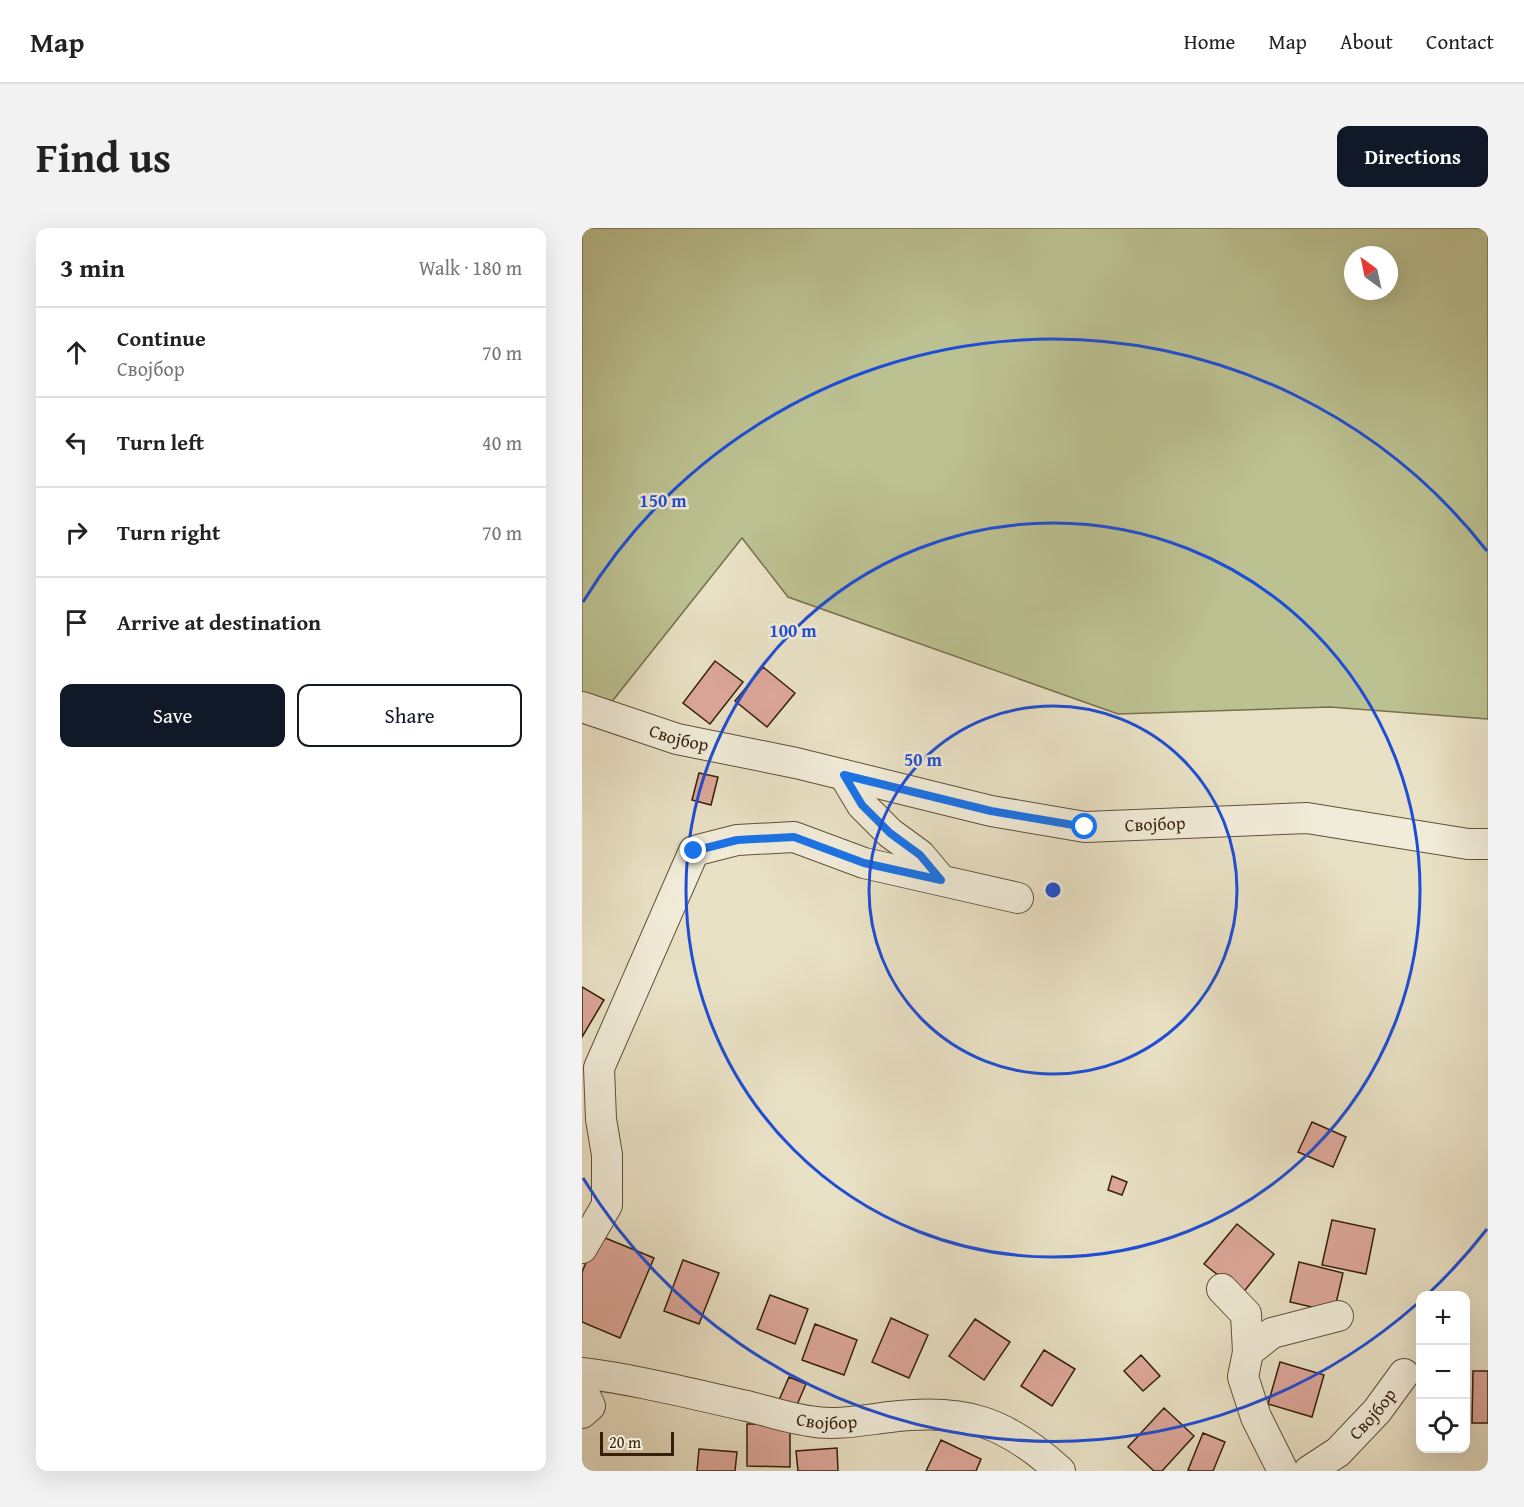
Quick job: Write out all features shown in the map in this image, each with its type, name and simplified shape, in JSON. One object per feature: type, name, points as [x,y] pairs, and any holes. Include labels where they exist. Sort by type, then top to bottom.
[{"type":"street","name":"Својбор","points":[[582,707],[677,739],[796,763],[991,811],[1085,827],[1307,818],[1468,844],[1488,844]]},
{"type":"street","points":[[844,775],[862,805],[890,833],[920,855],[941,880]]},
{"type":"street","points":[[582,1248],[607,1205],[607,1155],[601,1119],[599,1068],[694,851],[737,840],[794,837],[864,863],[1018,898]]},
{"type":"street","points":[[1222,1289],[1246,1314],[1248,1352],[1243,1377],[1256,1417],[1283,1471]]},
{"type":"street","points":[[1248,1352],[1272,1333],[1338,1316]]},
{"type":"street","name":"Својбор","points":[[582,1373],[666,1387],[810,1422],[836,1423],[939,1413],[972,1418],[1010,1434],[1060,1471]]},
{"type":"street","name":"Својбор","points":[[1309,1471],[1338,1452],[1377,1410],[1404,1374]]},
{"type":"street","points":[[582,1389],[590,1406],[582,1413]]},
{"type":"green space","points":[[582,228],[1488,228],[1488,719],[1330,707],[1118,714],[788,597],[742,538],[602,714],[582,707]]},
{"type":"building","points":[[715,661],[743,682],[710,724],[683,703]]},
{"type":"building","points":[[763,667],[795,693],[767,727],[735,701]]},
{"type":"building","points":[[699,773],[718,777],[711,805],[692,800]]},
{"type":"building","points":[[582,987],[604,1000],[582,1037]]},
{"type":"building","points":[[1312,1122],[1346,1137],[1333,1167],[1298,1152]]},
{"type":"building","points":[[1112,1176],[1127,1182],[1122,1195],[1108,1190]]},
{"type":"building","points":[[1332,1220],[1375,1229],[1366,1274],[1322,1265]]},
{"type":"building","points":[[1237,1224],[1274,1254],[1242,1294],[1204,1264]]},
{"type":"building","points":[[598,1235],[654,1258],[620,1338],[582,1322],[582,1272]]},
{"type":"building","points":[[683,1260],[719,1273],[699,1324],[664,1311]]},
{"type":"building","points":[[1299,1262],[1343,1273],[1334,1312],[1290,1302]]},
{"type":"building","points":[[770,1295],[808,1309],[795,1344],[757,1329]]},
{"type":"building","points":[[891,1318],[928,1335],[909,1378],[872,1362]]},
{"type":"building","points":[[975,1319],[1010,1342],[984,1380],[949,1356]]},
{"type":"building","points":[[815,1324],[857,1340],[844,1375],[802,1360]]},
{"type":"building","points":[[1044,1350],[1075,1369],[1052,1406],[1021,1386]]},
{"type":"building","points":[[1141,1355],[1160,1376],[1143,1391],[1124,1371]]},
{"type":"building","points":[[1280,1362],[1324,1375],[1312,1417],[1268,1404]]},
{"type":"building","points":[[1473,1371],[1488,1371],[1488,1423],[1472,1423]]},
{"type":"building","points":[[789,1377],[806,1384],[793,1414],[776,1407]]},
{"type":"building","points":[[1164,1408],[1194,1436],[1162,1471],[1154,1471],[1128,1447]]},
{"type":"building","points":[[747,1424],[790,1424],[790,1467],[747,1466]]},
{"type":"building","points":[[1203,1433],[1225,1442],[1213,1471],[1188,1470]]},
{"type":"building","points":[[941,1440],[981,1459],[976,1471],[926,1471]]},
{"type":"building","points":[[837,1448],[838,1471],[798,1471],[796,1451]]},
{"type":"building","points":[[699,1449],[737,1452],[735,1471],[697,1471]]},
{"type":"route","points":[[694,851],[737,840],[794,837],[864,863],[941,880],[920,855],[890,833],[862,805],[844,775],[991,811],[1085,827]]}]
